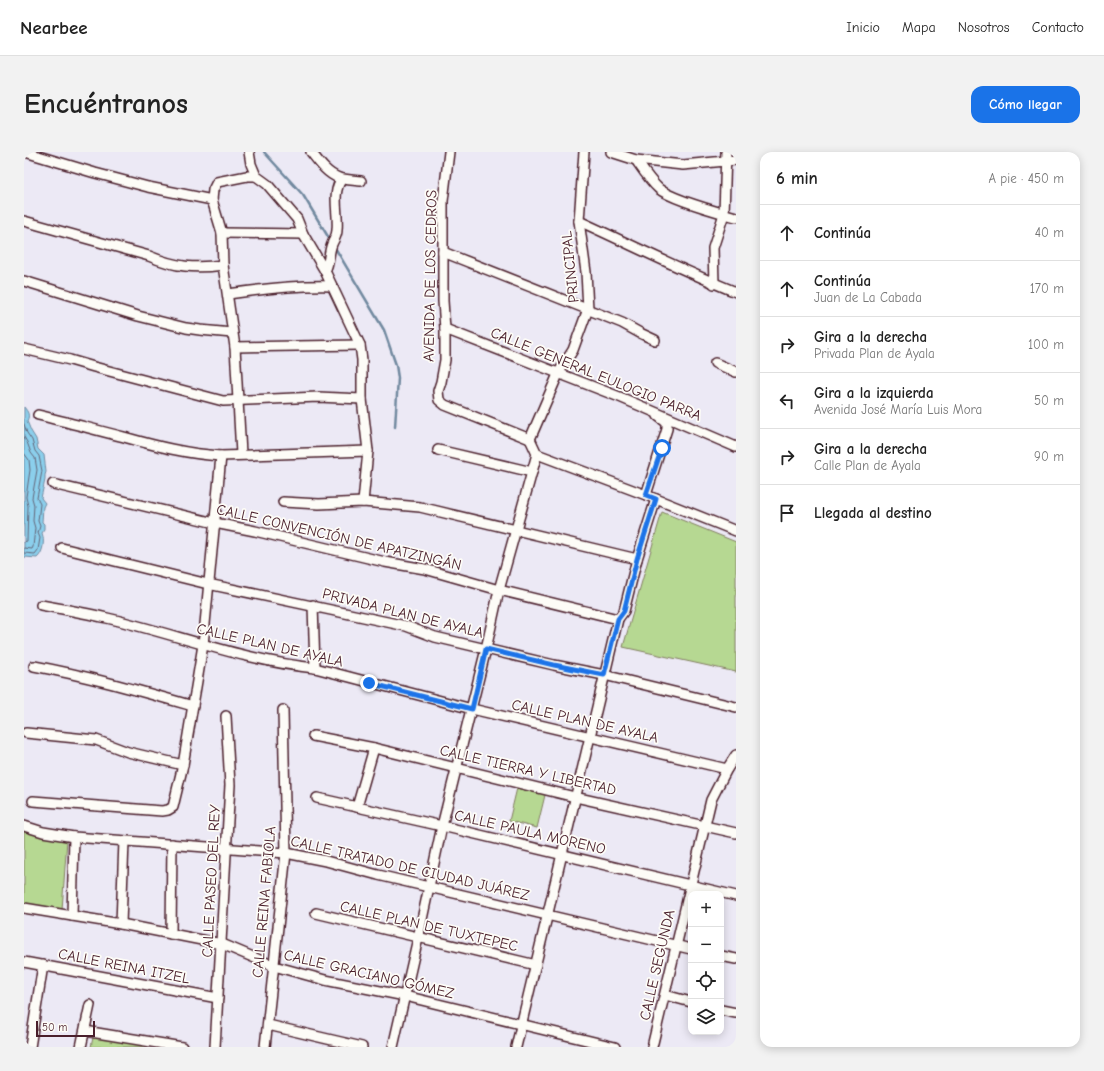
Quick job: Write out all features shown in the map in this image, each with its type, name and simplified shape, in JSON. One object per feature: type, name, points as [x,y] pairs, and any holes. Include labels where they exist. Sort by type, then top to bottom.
[{"type":"street","points":[[25,152],[94,173],[148,187],[212,200]]},
{"type":"street","points":[[249,152],[251,164],[256,176],[266,184],[296,219],[325,271],[360,345],[362,360],[362,399],[368,451],[363,502]]},
{"type":"street","points":[[311,152],[325,169],[336,177],[361,181]]},
{"type":"street","name":"AVENIDA DE LOS CEDROS","points":[[449,152],[443,201],[442,301],[445,329],[445,360],[441,382],[438,388],[439,400],[445,405],[530,439]]},
{"type":"street","name":"PRINCIPAL","points":[[530,439],[560,372],[573,350],[588,309],[586,272],[579,221],[584,152]]},
{"type":"street","points":[[610,152],[636,160],[683,165],[726,156],[736,160]]},
{"type":"street","points":[[714,284],[713,248],[724,214],[726,156]]},
{"type":"street","points":[[636,160],[654,184],[664,192],[674,197],[736,217]]},
{"type":"street","points":[[241,454],[235,347],[223,265],[222,232],[212,200],[213,190],[217,182],[256,176]]},
{"type":"street","points":[[325,271],[329,264],[332,244],[336,238],[336,196],[338,183],[342,179]]},
{"type":"street","points":[[24,221],[149,256],[166,263],[188,267],[223,265]]},
{"type":"street","points":[[579,221],[663,261],[714,284],[736,292]]},
{"type":"street","points":[[222,232],[303,234]]},
{"type":"street","points":[[443,252],[622,323],[655,340]]},
{"type":"street","points":[[24,282],[138,316],[200,330],[232,333]]},
{"type":"street","points":[[228,294],[310,285],[332,286]]},
{"type":"street","name":"CALLE GENERAL EULOGIO PARRA","points":[[445,329],[560,372],[653,410],[736,447]]},
{"type":"street","points":[[235,347],[360,345]]},
{"type":"street","points":[[24,349],[223,400],[239,401],[318,397],[362,399]]},
{"type":"street","points":[[715,363],[736,372]]},
{"type":"street","points":[[646,495],[662,448],[667,423],[653,410]]},
{"type":"street","points":[[38,415],[186,453],[221,456],[241,454],[368,451]]},
{"type":"street","points":[[393,1047],[442,826],[472,709],[499,590],[537,454],[530,439]]},
{"type":"street","points":[[438,450],[532,472]]},
{"type":"street","points":[[537,454],[736,531]]},
{"type":"street","points":[[33,801],[168,810],[173,807],[183,765],[203,645],[221,456]]},
{"type":"street","name":"CALLE CONVENCIÓN DE APATZINGÁN","points":[[53,484],[385,562],[426,569],[499,590],[618,619]]},
{"type":"street","points":[[516,1047],[618,619],[624,611],[637,559],[656,499]]},
{"type":"street","points":[[283,502],[319,504],[363,502],[420,507],[515,531],[637,559]]},
{"type":"street","name":"PRIVADA PLAN DE AYALA","points":[[62,548],[208,584],[313,605],[406,626],[435,637],[554,665],[604,675],[736,707]]},
{"type":"street","name":"CALLE PLAN DE AYALA","points":[[41,605],[107,618],[203,645],[293,666],[315,668],[472,709],[590,737],[733,762]]},
{"type":"street","points":[[313,605],[315,668]]},
{"type":"street","points":[[34,666],[79,674],[193,706]]},
{"type":"street","name":"CALLE REINA FABIOLA","points":[[265,1047],[286,853],[283,710]]},
{"type":"street","name":"CALLE PASEO DEL REY","points":[[215,1047],[230,785],[226,716]]},
{"type":"street","points":[[26,733],[96,740],[128,752],[183,765]]},
{"type":"street","name":"CALLE TIERRA Y LIBERTAD","points":[[313,736],[374,748],[575,797],[736,832]]},
{"type":"street","points":[[357,807],[374,748]]},
{"type":"street","name":"CALLE SEGUNDA","points":[[652,1047],[711,800],[733,762]]},
{"type":"street","name":"CALLE PAULA MORENO","points":[[317,798],[691,884],[736,896]]},
{"type":"street","name":"CALLE TRATADO DE CIUDAD JUÁREZ","points":[[24,826],[43,832],[74,836],[286,853],[326,861],[688,948]]},
{"type":"street","points":[[72,916],[74,836]]},
{"type":"street","points":[[121,924],[124,841]]},
{"type":"street","points":[[171,934],[172,844]]},
{"type":"street","name":"CALLE GRACIANO GÓMEZ","points":[[24,908],[121,924],[222,944],[274,966],[325,980],[405,996],[615,1047]]},
{"type":"street","name":"CALLE PLAN DE TUXTEPEC","points":[[316,913],[536,965]]},
{"type":"street","points":[[724,957],[736,959]]},
{"type":"street","name":"CALLE REINA ITZEL","points":[[24,962],[218,998]]},
{"type":"street","points":[[30,1047],[44,965]]},
{"type":"street","points":[[665,995],[688,1001]]},
{"type":"street","points":[[81,1047],[90,1005]]},
{"type":"street","points":[[724,1011],[736,1013]]},
{"type":"street","points":[[268,1024],[362,1047]]},
{"type":"street","points":[[85,1031],[182,1047]]},
{"type":"green space","points":[[662,512],[736,542],[736,672],[623,647]]},
{"type":"green space","points":[[518,784],[546,791],[537,828],[509,821]]},
{"type":"green space","points":[[24,830],[67,839],[62,910],[24,903]]},
{"type":"green space","points":[[94,1033],[168,1047],[91,1047]]},
{"type":"water","points":[[24,407],[27,410],[27,421],[36,439],[38,449],[44,455],[46,472],[41,498],[45,503],[43,507],[42,522],[44,524],[44,530],[42,533],[43,543],[41,553],[37,558],[24,558]]},
{"type":"waterway","points":[[264,152],[303,195],[330,240]]},
{"type":"waterway","points":[[334,246],[384,330],[396,365],[398,378],[395,427]]},
{"type":"route","points":[[369,683],[472,709],[486,649],[604,675],[618,619],[624,611],[637,559],[656,499],[646,495],[662,448]]}]
